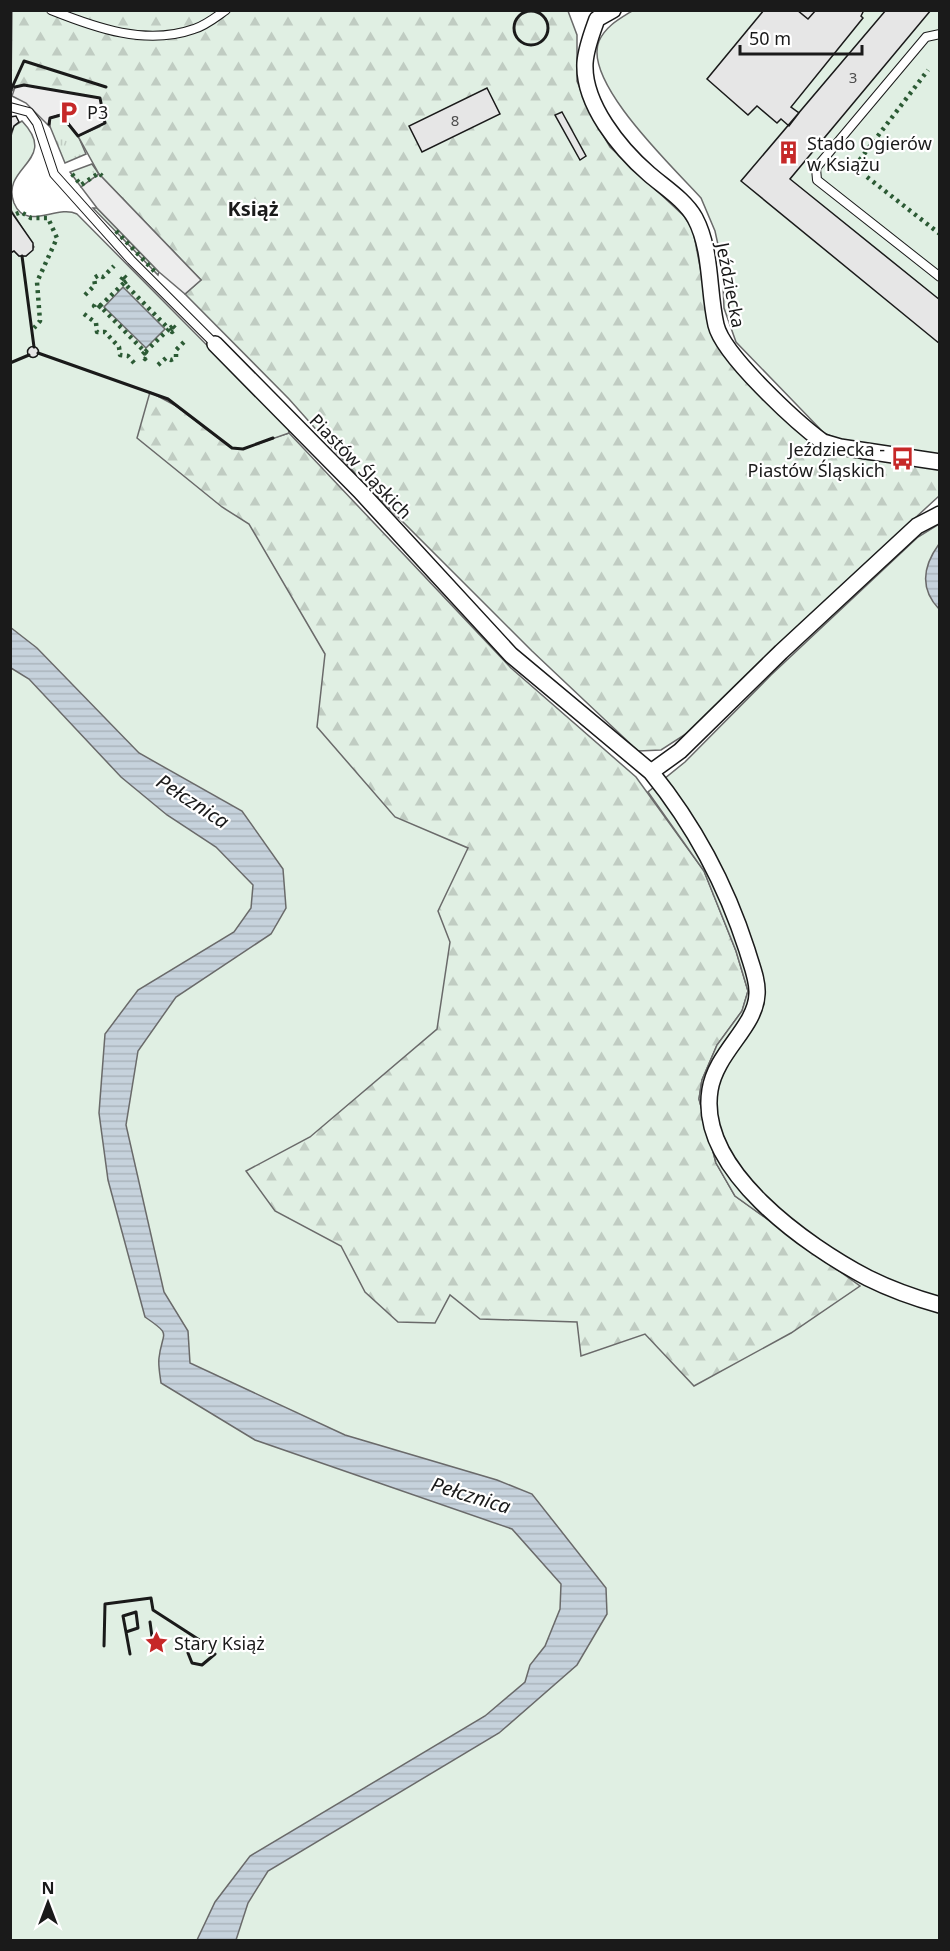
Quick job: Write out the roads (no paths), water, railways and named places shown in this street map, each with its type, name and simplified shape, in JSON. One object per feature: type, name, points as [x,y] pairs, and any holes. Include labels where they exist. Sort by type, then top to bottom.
[{"type":"street","name":"Jeździecka","points":[[613,10],[593,15],[585,63],[587,80],[612,138],[630,158],[684,204],[695,217],[707,257],[717,326],[729,351],[823,442],[840,447],[939,462]]},
{"type":"street","name":"Piastów Śląskich","points":[[215,344],[360,491],[512,655],[651,772],[711,861],[741,932],[754,973],[756,1004],[749,1019],[717,1063],[710,1091],[713,1127],[723,1152],[737,1176],[751,1192],[782,1220],[844,1265],[870,1279],[939,1305]]},
{"type":"street","points":[[651,772],[680,751],[892,548],[917,526],[939,514]]},
{"type":"lane","points":[[51,10],[113,31],[146,37],[195,29],[226,10]]},
{"type":"lane","points":[[939,34],[926,37],[816,168],[817,180],[939,277]]},
{"type":"lane","name":"Piastów Śląskich","points":[[10,106],[29,112],[37,123],[54,174],[131,260],[215,344]]},
{"type":"water","points":[[123,287],[165,329],[146,348],[104,307]]},
{"type":"water","points":[[939,544],[939,609],[928,593],[926,577],[929,560]]},
{"type":"water","name":"Pełcznica","points":[[10,627],[37,648],[139,753],[242,811],[283,869],[286,908],[271,934],[176,997],[138,1051],[126,1125],[164,1292],[188,1331],[190,1363],[345,1435],[497,1480],[532,1494],[606,1588],[607,1614],[577,1665],[499,1733],[268,1871],[248,1903],[236,1940],[197,1940],[215,1902],[250,1856],[485,1716],[525,1682],[530,1665],[545,1646],[560,1609],[561,1584],[512,1529],[255,1440],[161,1383],[159,1361],[164,1334],[145,1317],[108,1180],[99,1113],[105,1034],[138,990],[234,932],[251,908],[253,885],[216,847],[167,815],[121,777],[29,679],[11,668]]},
{"type":"place","name":"P3","points":[[69,112]]},
{"type":"place","name":"Stado Ogierów w Książu","points":[[789,153]]},
{"type":"place","name":"Jeździecka - Piastów Śląskich","points":[[903,459]]},
{"type":"place","name":"Stary Książ","points":[[156,1643]]},
{"type":"district","name":"Książ","points":[[253,208]]}]
